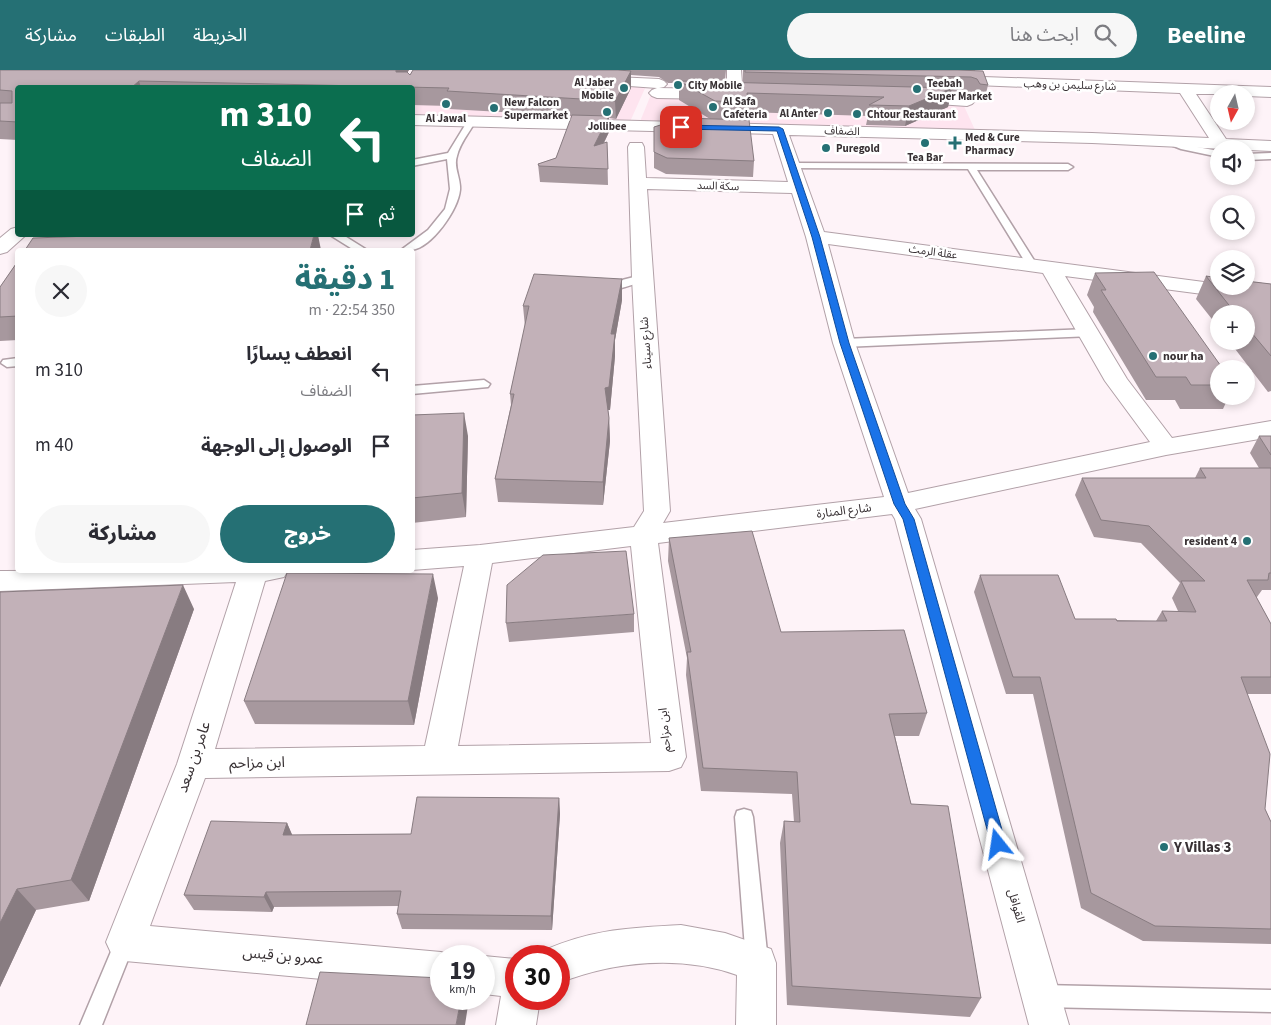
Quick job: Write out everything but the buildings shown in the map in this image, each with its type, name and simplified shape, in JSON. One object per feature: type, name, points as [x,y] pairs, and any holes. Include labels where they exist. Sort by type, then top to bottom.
[{"type":"street","points":[[734,70],[736,95]]},
{"type":"street","points":[[949,74],[976,118]]},
{"type":"street","name":"شارع سليمن بن وهب","points":[[949,74],[1185,89],[1271,92]]},
{"type":"street","points":[[1198,74],[1199,80],[1194,85],[1185,89],[1214,140]]},
{"type":"street","points":[[583,79],[655,93],[755,95]]},
{"type":"street","points":[[623,126],[655,93]]},
{"type":"street","points":[[900,99],[976,118]]},
{"type":"street","name":"الضفاف","points":[[415,120],[779,129],[976,118],[1210,148]]},
{"type":"street","name":"القوافل","points":[[779,129],[816,237],[844,343],[899,504],[908,519],[1049,1025]]},
{"type":"street","name":"الضفاف","points":[[1255,147],[1271,146]]},
{"type":"street","name":"شارع سيناء","points":[[636,147],[642,278],[657,511],[643,535]]},
{"type":"street","name":"سكة السد","points":[[638,183],[795,177]]},
{"type":"street","points":[[0,248],[15,236]]},
{"type":"street","name":"عقلة الرمث","points":[[816,237],[1271,297]]},
{"type":"street","points":[[1041,267],[1088,333],[1116,381],[1166,447]]},
{"type":"street","name":"شارع المنارة","points":[[415,560],[480,554],[899,504],[1166,447],[1271,429]]},
{"type":"street","name":"ابن مزاحم","points":[[194,764],[669,757],[643,535]]},
{"type":"street","points":[[439,759],[480,554]]},
{"type":"street","points":[[0,581],[208,573]]},
{"type":"street","name":"عامر بن سعد","points":[[125,942],[194,764],[259,573]]},
{"type":"street","name":"عمرو بن قيس","points":[[125,942],[430,970]]},
{"type":"street","points":[[570,959],[576,956],[623,948],[681,944],[725,952],[757,963],[756,1025]]},
{"type":"street","points":[[516,1025],[518,1010]]},
{"type":"lane","points":[[409,248],[434,230],[451,209],[456,188],[451,173],[452,155],[471,122]]},
{"type":"lane","points":[[415,162],[452,155]]},
{"type":"lane","points":[[1255,157],[1271,156]]},
{"type":"lane","points":[[795,177],[971,167],[1068,167]]},
{"type":"lane","points":[[971,167],[1041,267]]},
{"type":"lane","points":[[339,237],[358,248]]},
{"type":"lane","points":[[588,288],[611,287],[642,278]]},
{"type":"lane","points":[[844,343],[1088,333]]},
{"type":"lane","points":[[415,390],[484,384]]},
{"type":"lane","points":[[744,817],[757,963]]},
{"type":"lane","points":[[91,1025],[125,942]]},
{"type":"lane","points":[[1041,996],[1271,1001]]},
{"type":"shaded area","points":[[415,70],[646,86],[629,124],[415,118],[415,85],[407,85]]},
{"type":"shaded area","points":[[652,92],[963,104],[975,130],[639,124]]},
{"type":"place","name":"City Mobile","points":[[678,85]]},
{"type":"place","name":"Al Jaber Mobile","points":[[624,88]]},
{"type":"place","name":"Teebah Super Market","points":[[917,89]]},
{"type":"place","name":"Al Jawal","points":[[446,104]]},
{"type":"place","name":"Al Safa Cafeteria","points":[[713,107]]},
{"type":"place","name":"New Falcon Supermarket","points":[[494,108]]},
{"type":"place","name":"Jollibee","points":[[607,112]]},
{"type":"place","name":"Al Anter","points":[[828,113]]},
{"type":"place","name":"Chtour Restaurant","points":[[857,114]]},
{"type":"place","name":"Tea Bar","points":[[925,143]]},
{"type":"place","name":"Med & Cure Pharmacy","points":[[955,143]]},
{"type":"place","name":"Puregold","points":[[826,148]]},
{"type":"place","name":"nour ha","points":[[1153,356]]},
{"type":"place","name":"resident 4","points":[[1247,541]]},
{"type":"place","name":"Y Villas 3","points":[[1164,847]]},
{"type":"route","points":[[681,127],[779,129],[816,237],[844,343],[899,504],[908,519],[998,844]]}]
